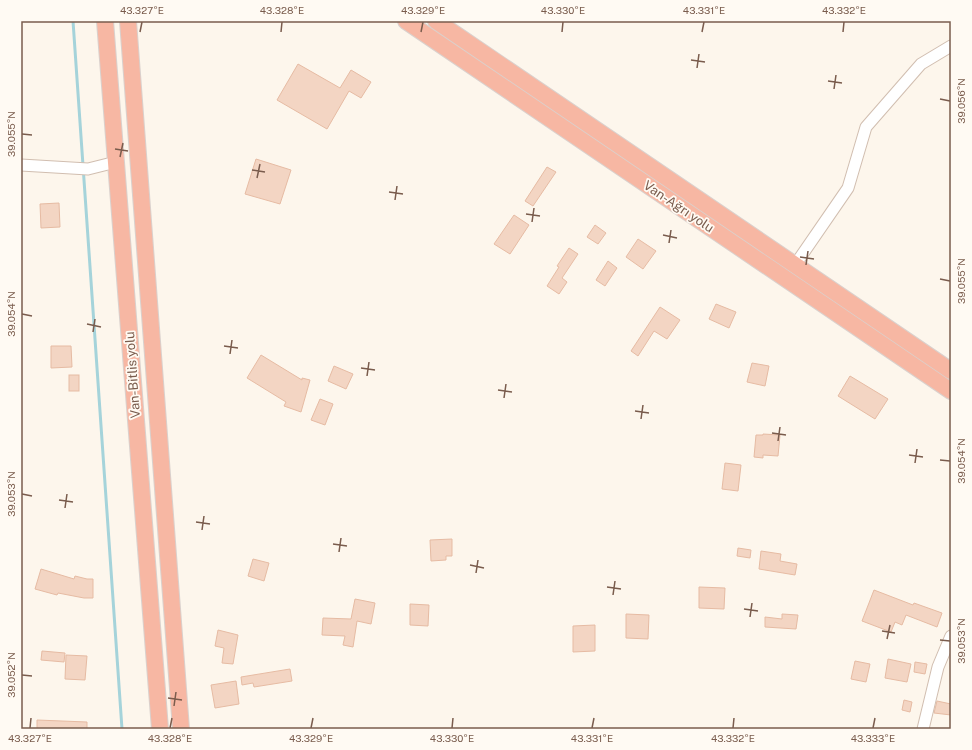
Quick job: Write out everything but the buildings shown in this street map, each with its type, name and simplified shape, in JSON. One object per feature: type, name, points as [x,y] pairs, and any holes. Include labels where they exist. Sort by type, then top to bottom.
[{"type":"highway","name":"Van-Bitlis yolu","points":[[105,21],[160,729]]},
{"type":"highway","name":"Van-Bitlis yolu","points":[[128,21],[181,729]]},
{"type":"highway","name":"Van-Ağrı yolu","points":[[406,21],[951,392]]},
{"type":"highway","name":"Van-Ağrı yolu","points":[[436,21],[951,371]]},
{"type":"street","points":[[795,265],[848,188],[866,127],[921,64],[951,46]]},
{"type":"street","points":[[21,165],[82,169],[116,162]]},
{"type":"street","points":[[923,729],[938,667],[951,636]]},
{"type":"waterway","points":[[73,21],[122,729]]}]
